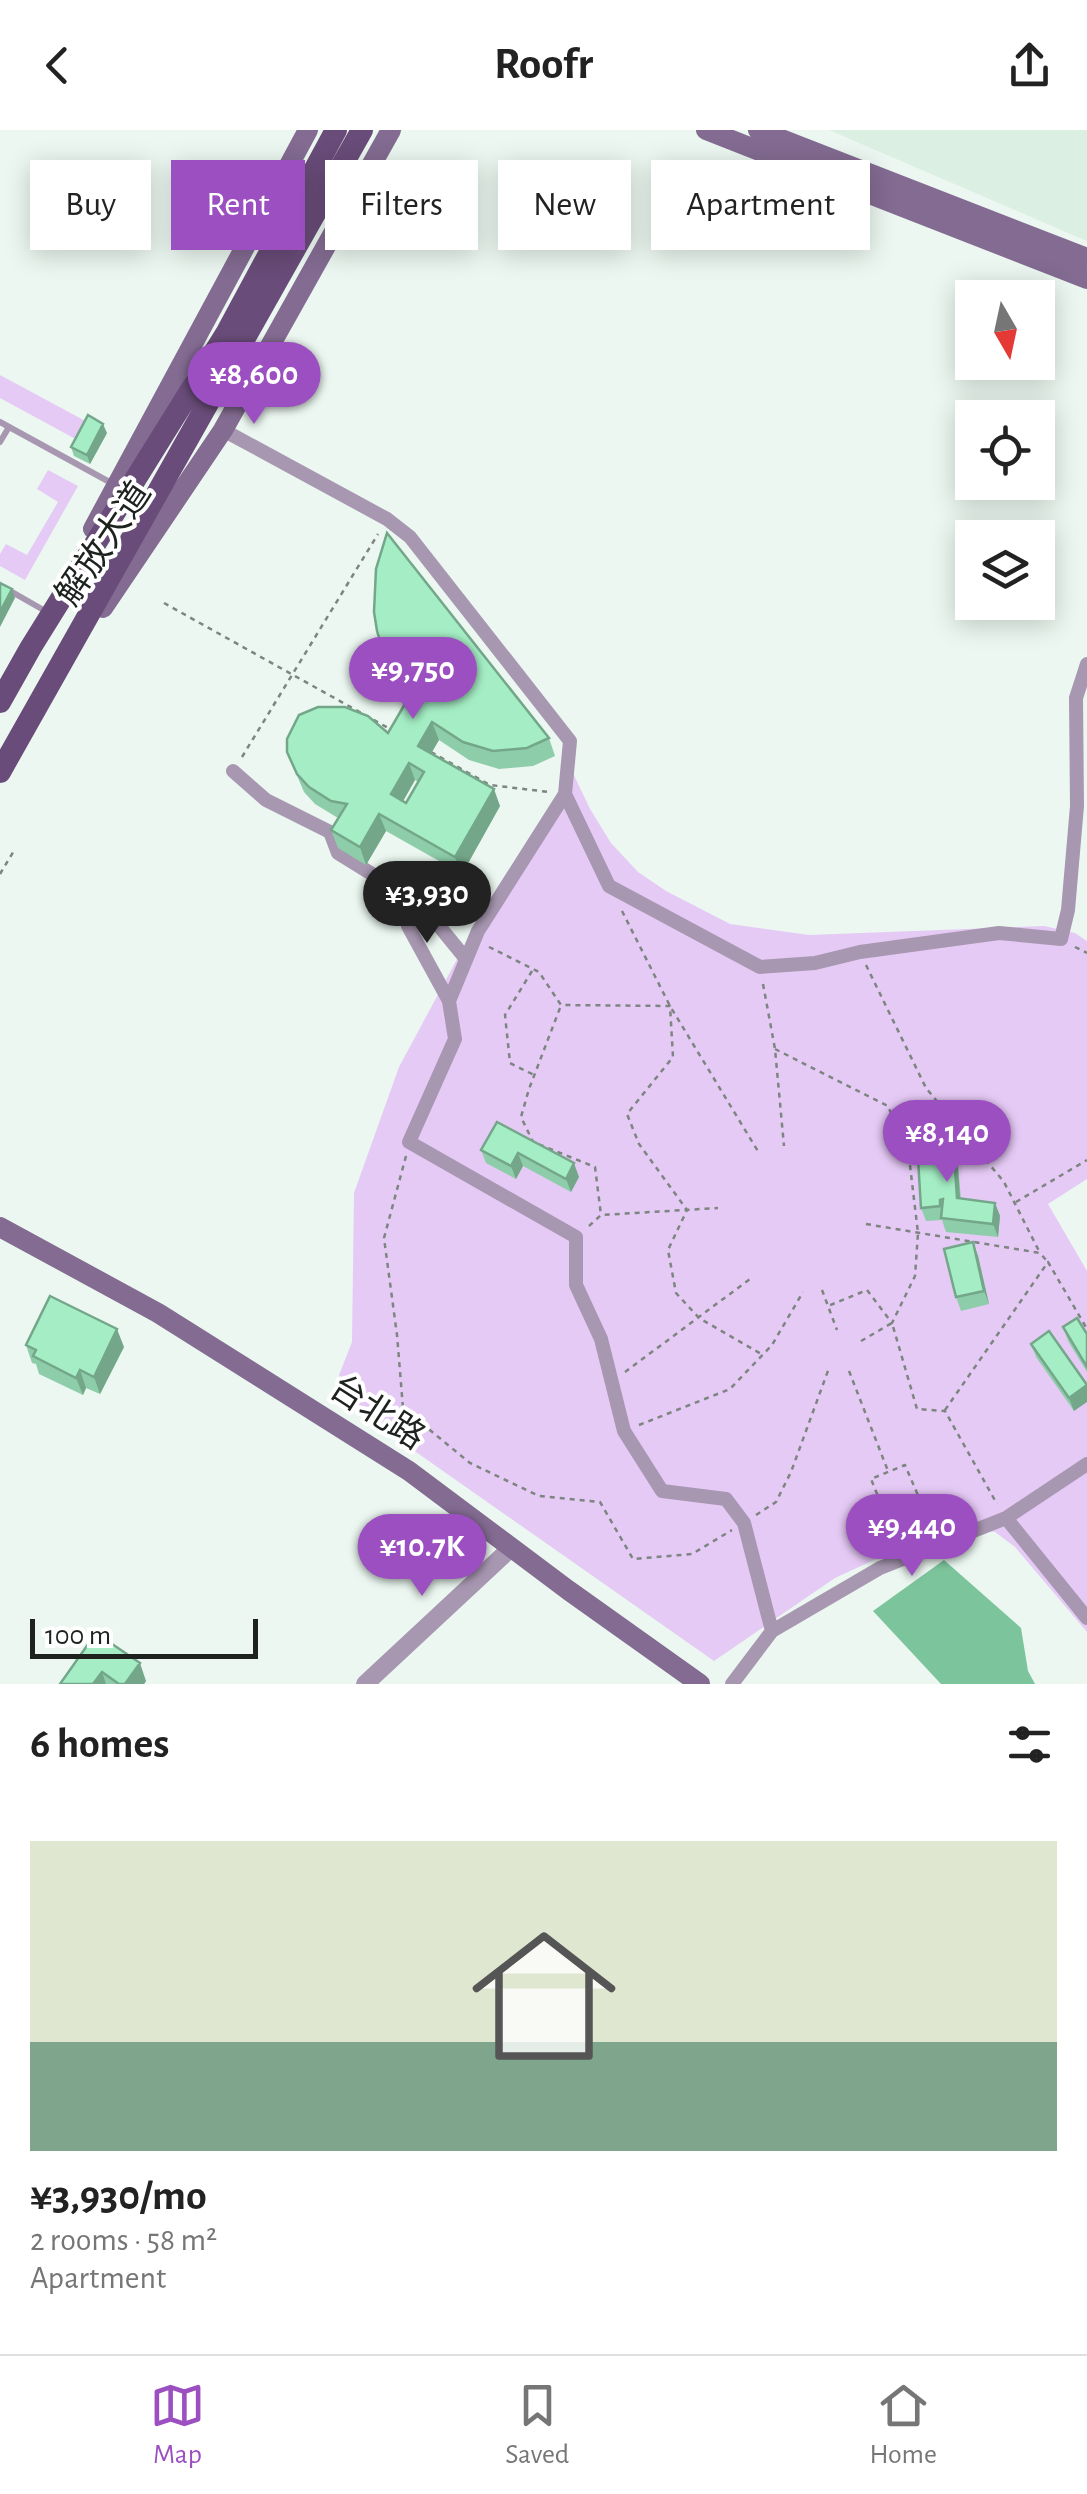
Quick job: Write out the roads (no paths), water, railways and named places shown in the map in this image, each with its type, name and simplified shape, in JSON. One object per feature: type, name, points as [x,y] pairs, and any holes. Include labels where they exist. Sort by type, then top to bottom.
[{"type":"main road","name":"解放大道","points":[[0,702],[308,130]]},
{"type":"main road","name":"解放大道","points":[[31,647],[227,332],[336,130]]},
{"type":"main road","name":"解放大道","points":[[0,772],[362,130]]},
{"type":"main road","name":"解放大道","points":[[51,684],[223,430],[391,130]]},
{"type":"main road","points":[[706,130],[1087,279]]},
{"type":"main road","points":[[758,130],[1087,258]]},
{"type":"main road","name":"台北路","points":[[0,1226],[158,1313],[409,1471],[700,1684]]},
{"type":"street","points":[[223,430],[387,520],[421,548],[570,741],[566,794],[485,920],[449,1001]]},
{"type":"street","points":[[566,794],[608,886],[760,967],[815,963],[860,952],[999,933],[1061,939],[1068,910],[1076,806],[1076,698],[1087,664]]},
{"type":"street","points":[[233,772],[266,800],[330,832],[338,853],[422,905],[466,959]]},
{"type":"street","points":[[422,905],[408,926],[449,1001],[455,1039],[409,1142],[576,1237],[576,1285],[600,1339],[624,1431],[662,1491],[726,1499],[744,1523],[772,1631]]},
{"type":"street","points":[[732,1684],[772,1631],[880,1568],[1006,1518],[1087,1464]]},
{"type":"street","points":[[1006,1518],[1087,1618]]},
{"type":"street","points":[[365,1684],[512,1548]]},
{"type":"lane","points":[[0,422],[116,486]]},
{"type":"lane","points":[[0,442],[8,427]]},
{"type":"lane","points":[[0,586],[49,614]]}]
